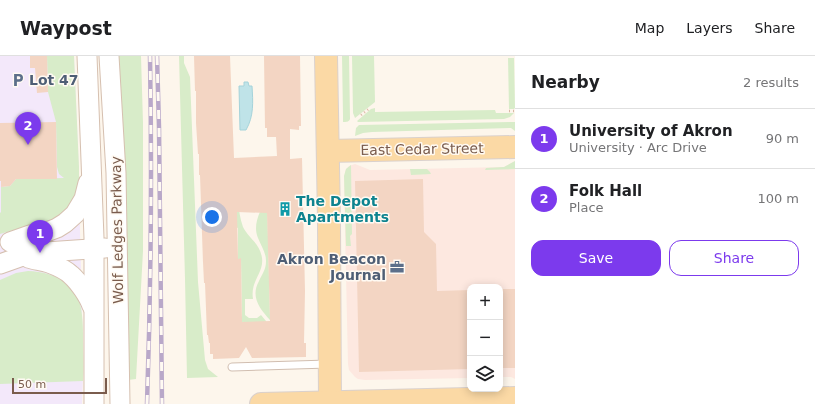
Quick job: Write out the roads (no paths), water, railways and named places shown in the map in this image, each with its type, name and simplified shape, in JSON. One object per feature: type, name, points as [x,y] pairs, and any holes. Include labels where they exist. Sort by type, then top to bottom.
[{"type":"main road","name":"Wolf Ledges Parkway","points":[[87,56],[93,244],[94,404]]},
{"type":"main road","name":"Wolf Ledges Parkway","points":[[109,56],[115,149],[118,241],[120,404]]},
{"type":"main road","points":[[326,56],[330,403]]},
{"type":"main road","name":"East Cedar Street","points":[[328,151],[515,147]]},
{"type":"main road","points":[[0,264],[10,248],[30,235],[44,233],[57,228],[75,214],[84,199],[91,166]]},
{"type":"main road","points":[[10,248],[31,253],[73,250],[93,244],[118,241]]},
{"type":"main road","points":[[10,248],[62,268],[72,275],[91,302],[93,308]]},
{"type":"main road","points":[[261,404],[445,402],[515,398]]},
{"type":"lane","points":[[232,367],[330,364]]},
{"type":"water","points":[[244,82],[248,82],[249,86],[252,86],[253,98],[249,125],[246,130],[240,130],[239,86],[244,86]]},
{"type":"railway","points":[[147,404],[151,230],[150,56]]},
{"type":"railway","points":[[157,56],[162,404]]},
{"type":"place","name":"Lot 47","points":[[18,80]]},
{"type":"place","name":"Folk Hall","points":[[28,145]]},
{"type":"place","name":"The Depot Apartments","points":[[285,209]]},
{"type":"place","name":"University of Akron","points":[[40,253]]},
{"type":"place","name":"Akron Beacon Journal","points":[[397,267]]}]
